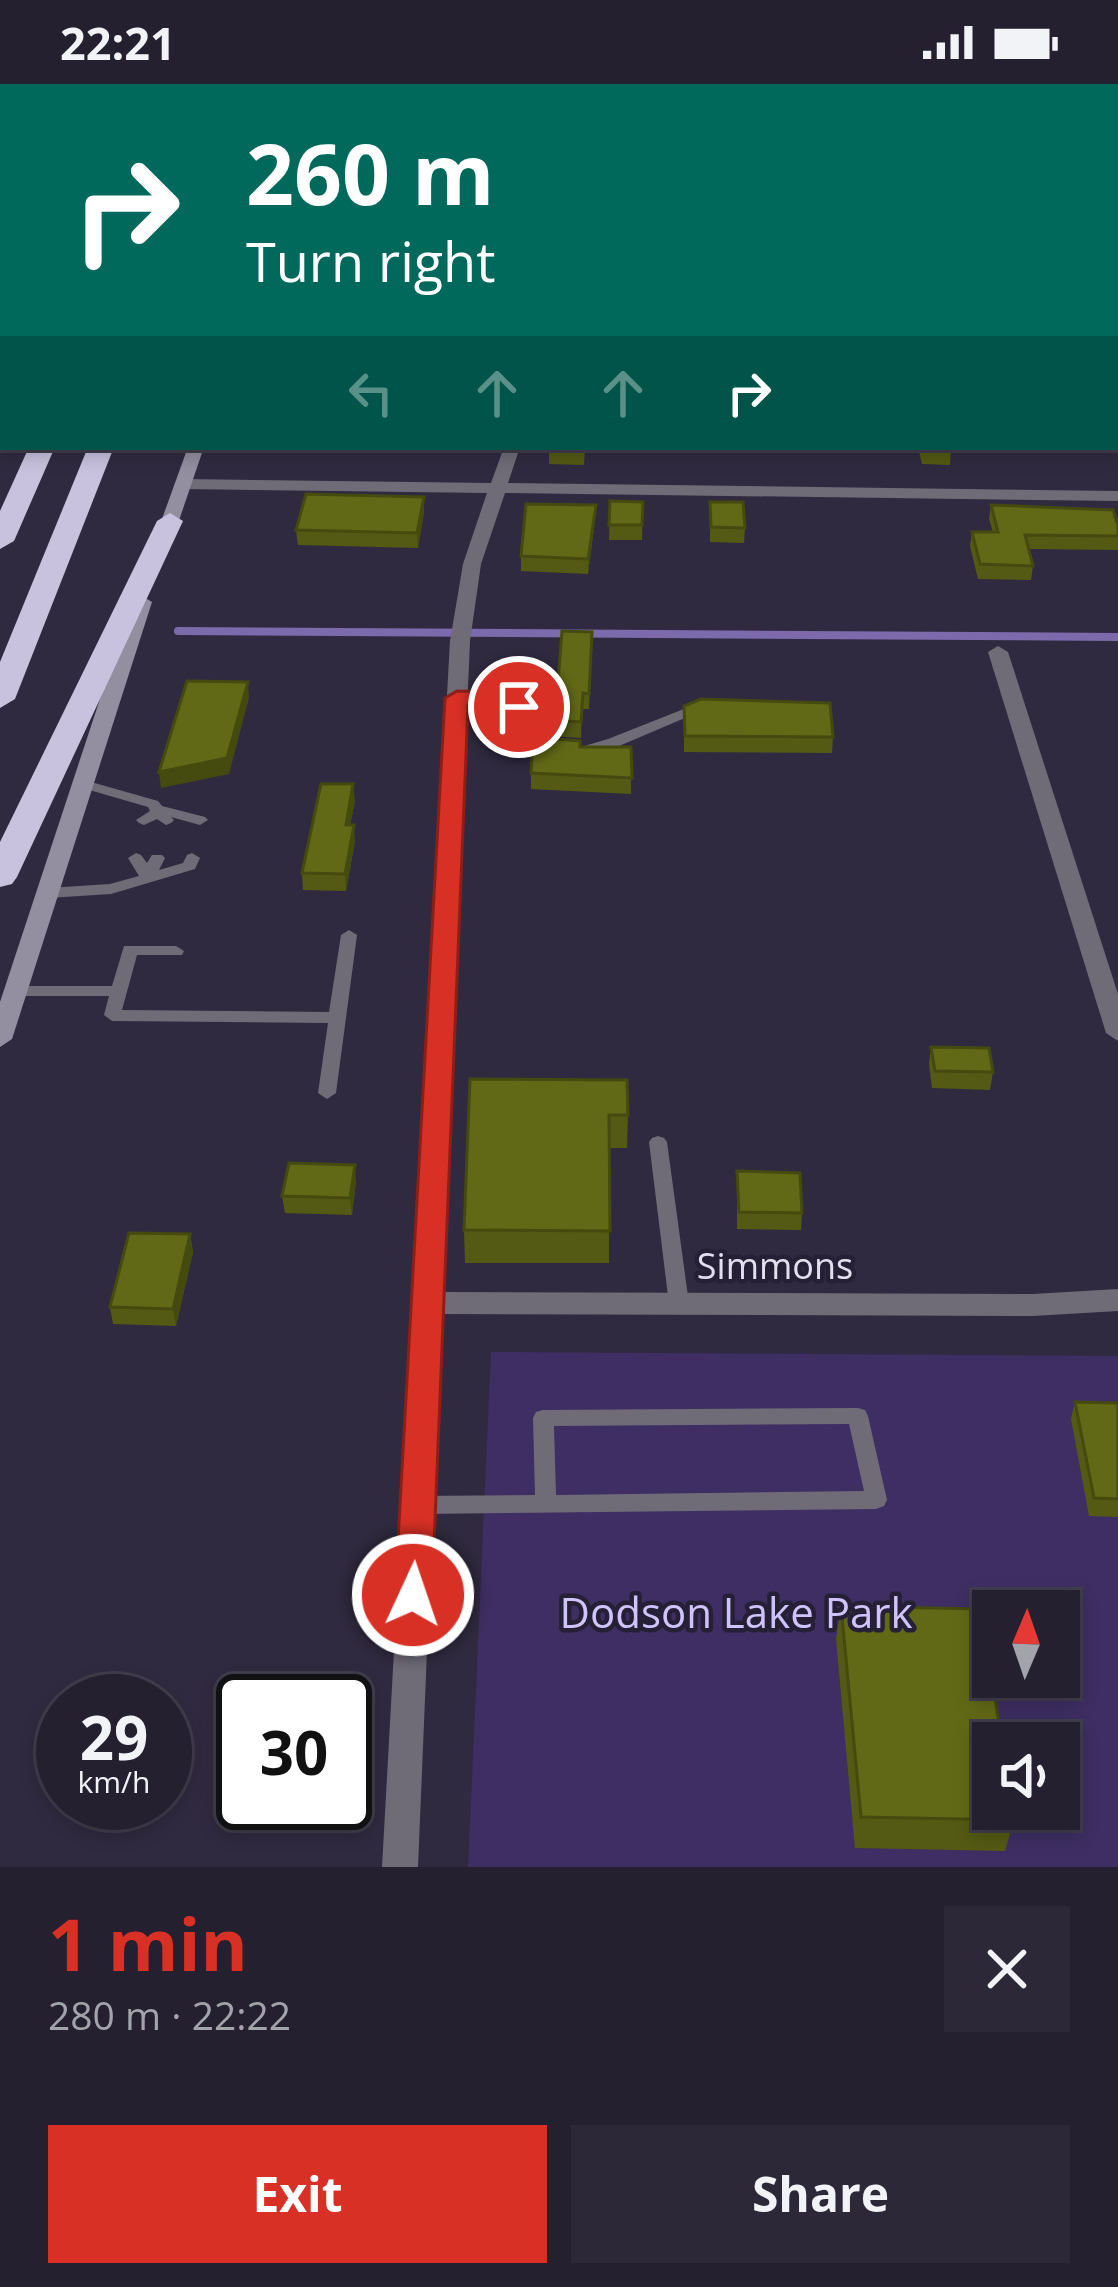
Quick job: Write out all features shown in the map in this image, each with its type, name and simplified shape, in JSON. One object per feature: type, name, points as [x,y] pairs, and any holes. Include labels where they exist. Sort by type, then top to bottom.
[{"type":"highway","points":[[0,541],[41,450]]},
{"type":"highway","points":[[0,699],[100,450]]},
{"type":"highway","points":[[0,877],[170,521]]},
{"type":"main road","points":[[0,1040],[195,450]]},
{"type":"street","points":[[400,1867],[461,628],[472,564],[511,450]]},
{"type":"street","points":[[183,484],[1118,496]]},
{"type":"street","points":[[998,652],[1118,1033]]},
{"type":"street","name":"Simmons","points":[[431,1303],[1033,1305],[1118,1300]]},
{"type":"lane","points":[[457,698],[490,699],[519,707],[523,742],[579,752],[609,746],[667,716],[694,709]]},
{"type":"lane","points":[[84,784],[164,815],[200,820]]},
{"type":"lane","points":[[144,820],[164,815]]},
{"type":"lane","points":[[48,893],[111,889],[190,866],[192,857]]},
{"type":"lane","points":[[136,858],[148,878]]},
{"type":"lane","points":[[148,878],[157,858]]},
{"type":"lane","points":[[327,1093],[349,935]]},
{"type":"lane","points":[[176,950],[130,950],[112,1015],[337,1018]]},
{"type":"lane","points":[[16,991],[118,992]]},
{"type":"lane","points":[[658,1142],[679,1304]]},
{"type":"lane","points":[[418,1504],[546,1503],[877,1500],[859,1416],[543,1418],[546,1503]]},
{"type":"green space","name":"Dodson Lake Park","points":[[491,1352],[1118,1356],[1118,1867],[468,1867]]},
{"type":"building","points":[[306,494],[424,497],[417,533],[296,530]]},
{"type":"building","points":[[610,501],[643,502],[642,525],[609,525]]},
{"type":"building","points":[[710,502],[743,502],[745,528],[711,527]]},
{"type":"building","points":[[526,504],[596,505],[588,559],[521,556]]},
{"type":"building","points":[[991,505],[1113,510],[1118,536],[1025,535],[1033,566],[980,564],[972,532],[998,532]]},
{"type":"building","points":[[562,631],[592,632],[589,694],[583,693],[581,722],[534,719],[533,695],[557,695]]},
{"type":"building","points":[[187,681],[248,682],[227,758],[159,772]]},
{"type":"building","points":[[701,699],[830,703],[833,737],[685,736],[684,706]]},
{"type":"building","points":[[533,737],[580,741],[580,747],[631,747],[632,778],[531,773]]},
{"type":"building","points":[[321,784],[353,784],[346,825],[354,825],[345,874],[302,873]]},
{"type":"building","points":[[931,1047],[989,1048],[993,1072],[935,1071]]},
{"type":"building","points":[[470,1079],[627,1080],[628,1115],[609,1115],[610,1231],[464,1230]]},
{"type":"building","points":[[289,1163],[355,1165],[350,1198],[282,1196]]},
{"type":"building","points":[[737,1171],[800,1173],[802,1213],[739,1212]]},
{"type":"building","points":[[129,1233],[190,1234],[173,1309],[110,1307]]},
{"type":"building","points":[[1075,1402],[1118,1403],[1118,1499],[1094,1498]]},
{"type":"building","points":[[841,1606],[972,1609],[972,1698],[995,1698],[999,1722],[972,1722],[972,1819],[861,1817]]},
{"type":"waterway","points":[[178,631],[1118,637]]},
{"type":"route","points":[[413,1595],[431,1303],[457,698],[490,699],[519,707]]}]
